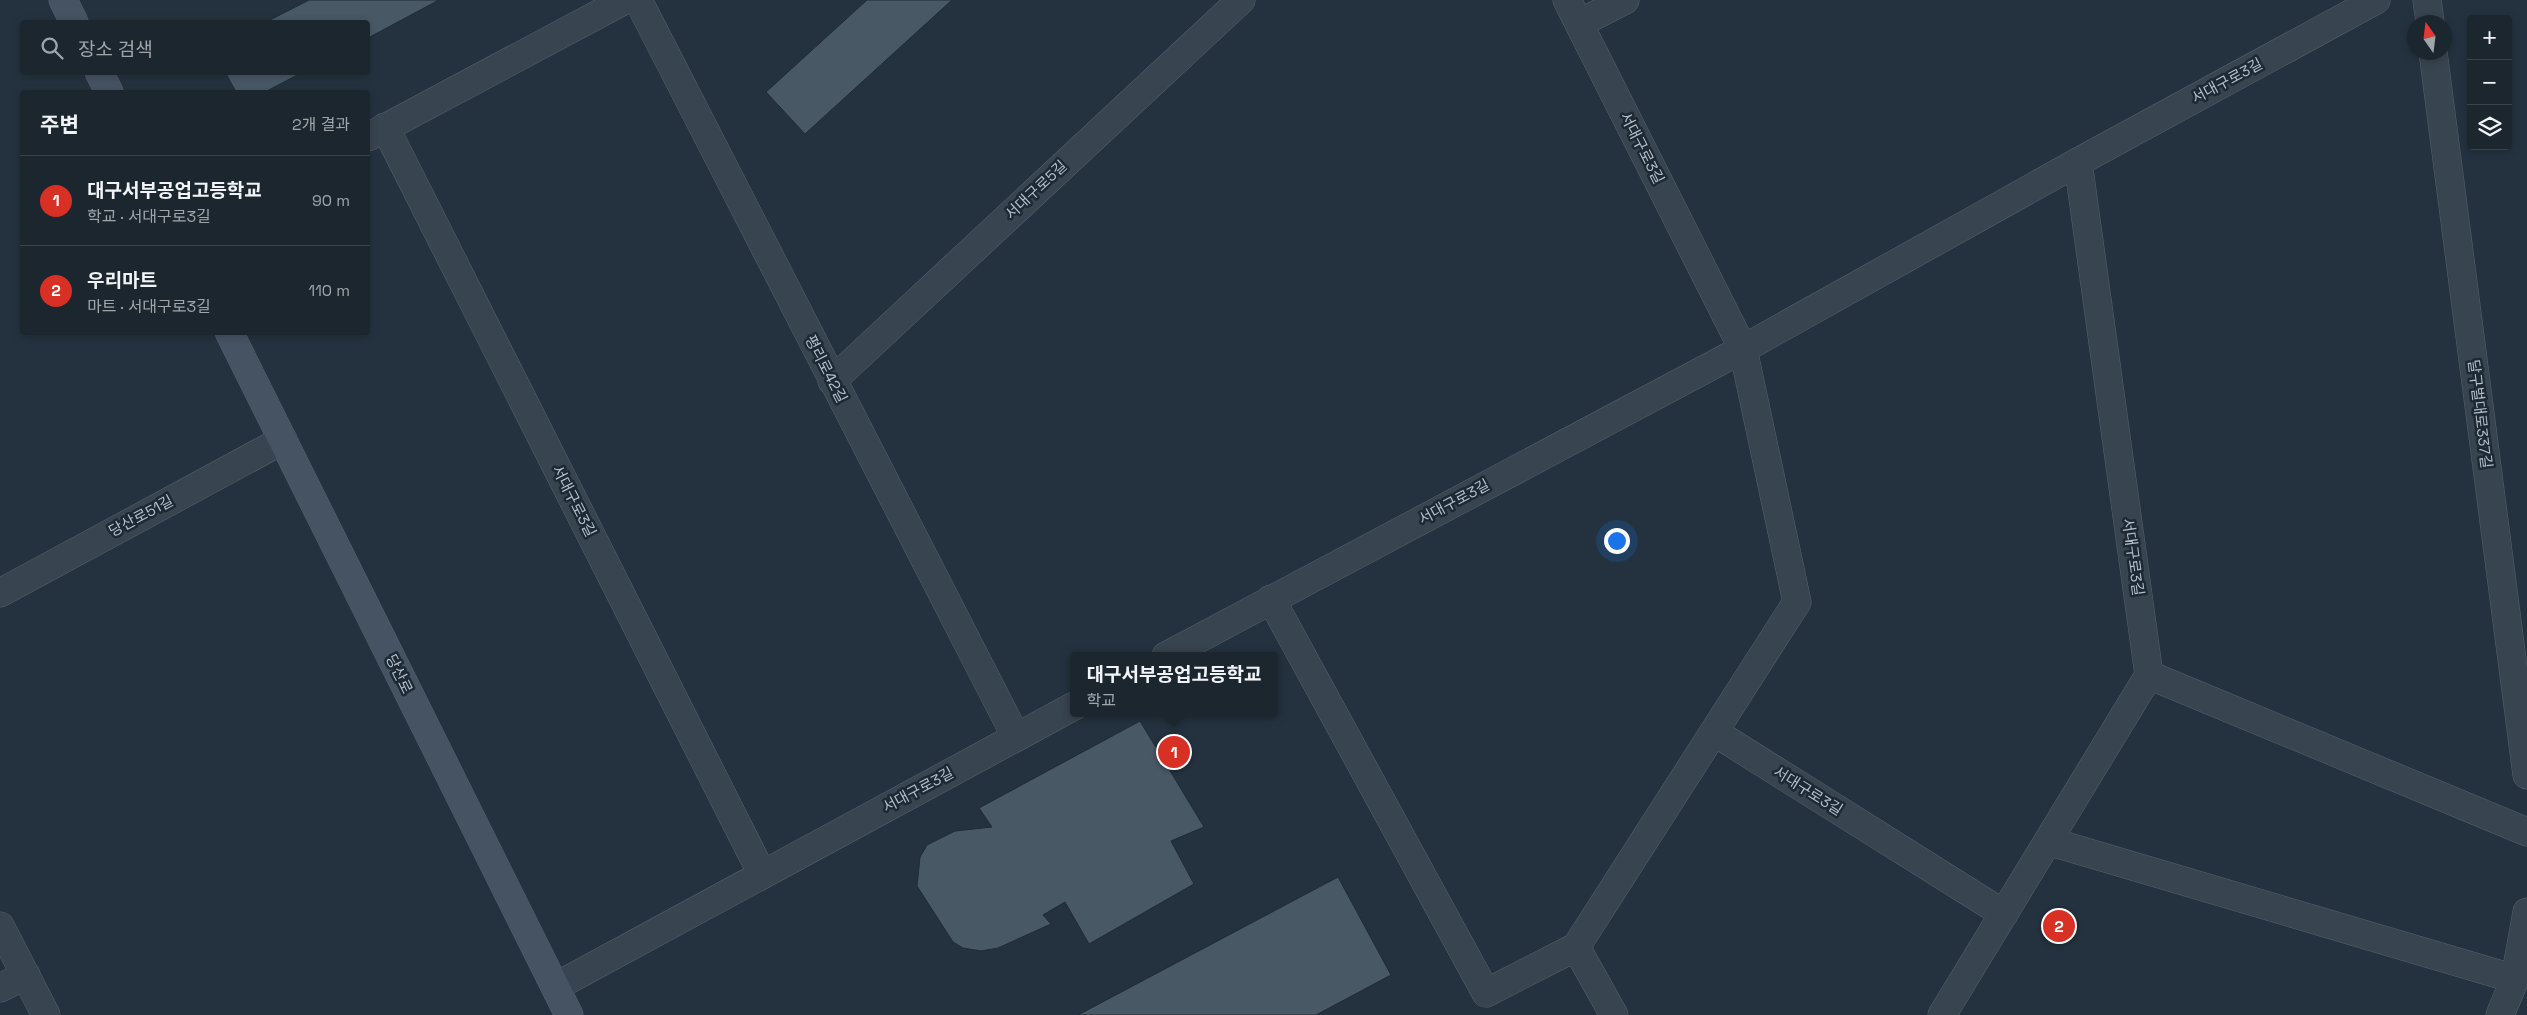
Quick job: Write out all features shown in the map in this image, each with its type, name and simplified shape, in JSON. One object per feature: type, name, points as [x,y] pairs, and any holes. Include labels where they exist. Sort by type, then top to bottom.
[{"type":"main road","points":[[62,0],[73,20]]},
{"type":"main road","points":[[100,75],[108,90]]},
{"type":"main road","name":"당산로","points":[[230,335],[569,1015]]},
{"type":"street","points":[[376,132],[625,0]]},
{"type":"street","name":"평리로42길","points":[[638,0],[1016,737]]},
{"type":"street","name":"서대구로5길","points":[[832,381],[1241,0]]},
{"type":"street","name":"서대구로3길","points":[[1567,0],[1743,349],[1797,602],[1576,947]]},
{"type":"street","points":[[1580,23],[1625,0]]},
{"type":"street","name":"서대구로3길","points":[[1173,652],[1743,349],[2078,162],[2376,0]]},
{"type":"street","points":[[2427,0],[2429,15]]},
{"type":"street","name":"달구벌대로337길","points":[[2435,60],[2527,775]]},
{"type":"street","name":"서대구로3길","points":[[376,132],[762,874]]},
{"type":"street","name":"서대구로3길","points":[[2078,162],[2149,675]]},
{"type":"street","name":"당산로51길","points":[[0,593],[283,440]]},
{"type":"street","points":[[1271,599],[1486,993],[1576,947],[1614,1015]]},
{"type":"street","points":[[1942,1015],[2149,675],[2527,832]]},
{"type":"street","name":"서대구로3길","points":[[555,987],[1070,708]]},
{"type":"street","name":"서대구로3길","points":[[1714,732],[2004,914]]},
{"type":"street","points":[[2048,842],[2515,979]]},
{"type":"street","points":[[2500,1015],[2515,979],[2527,912]]},
{"type":"street","points":[[0,926],[46,1015]]},
{"type":"street","points":[[0,988],[26,975]]},
{"type":"building","points":[[309,0],[439,0],[370,37],[370,20],[270,20]]},
{"type":"building","points":[[867,0],[952,0],[805,134],[766,92]]},
{"type":"building","points":[[227,75],[297,75],[269,90],[235,90]]},
{"type":"building","points":[[1140,721],[1204,827],[1171,841],[1194,884],[1089,944],[1065,902],[1043,915],[1051,924],[998,948],[981,951],[963,948],[953,942],[917,886],[920,857],[927,845],[955,831],[992,827],[979,808]]},
{"type":"building","points":[[1338,877],[1391,975],[1316,1015],[1078,1015]]},
{"type":"place","name":"대구서부공업고등학교","points":[[1174,752]]},
{"type":"place","name":"우리마트","points":[[2059,926]]}]
